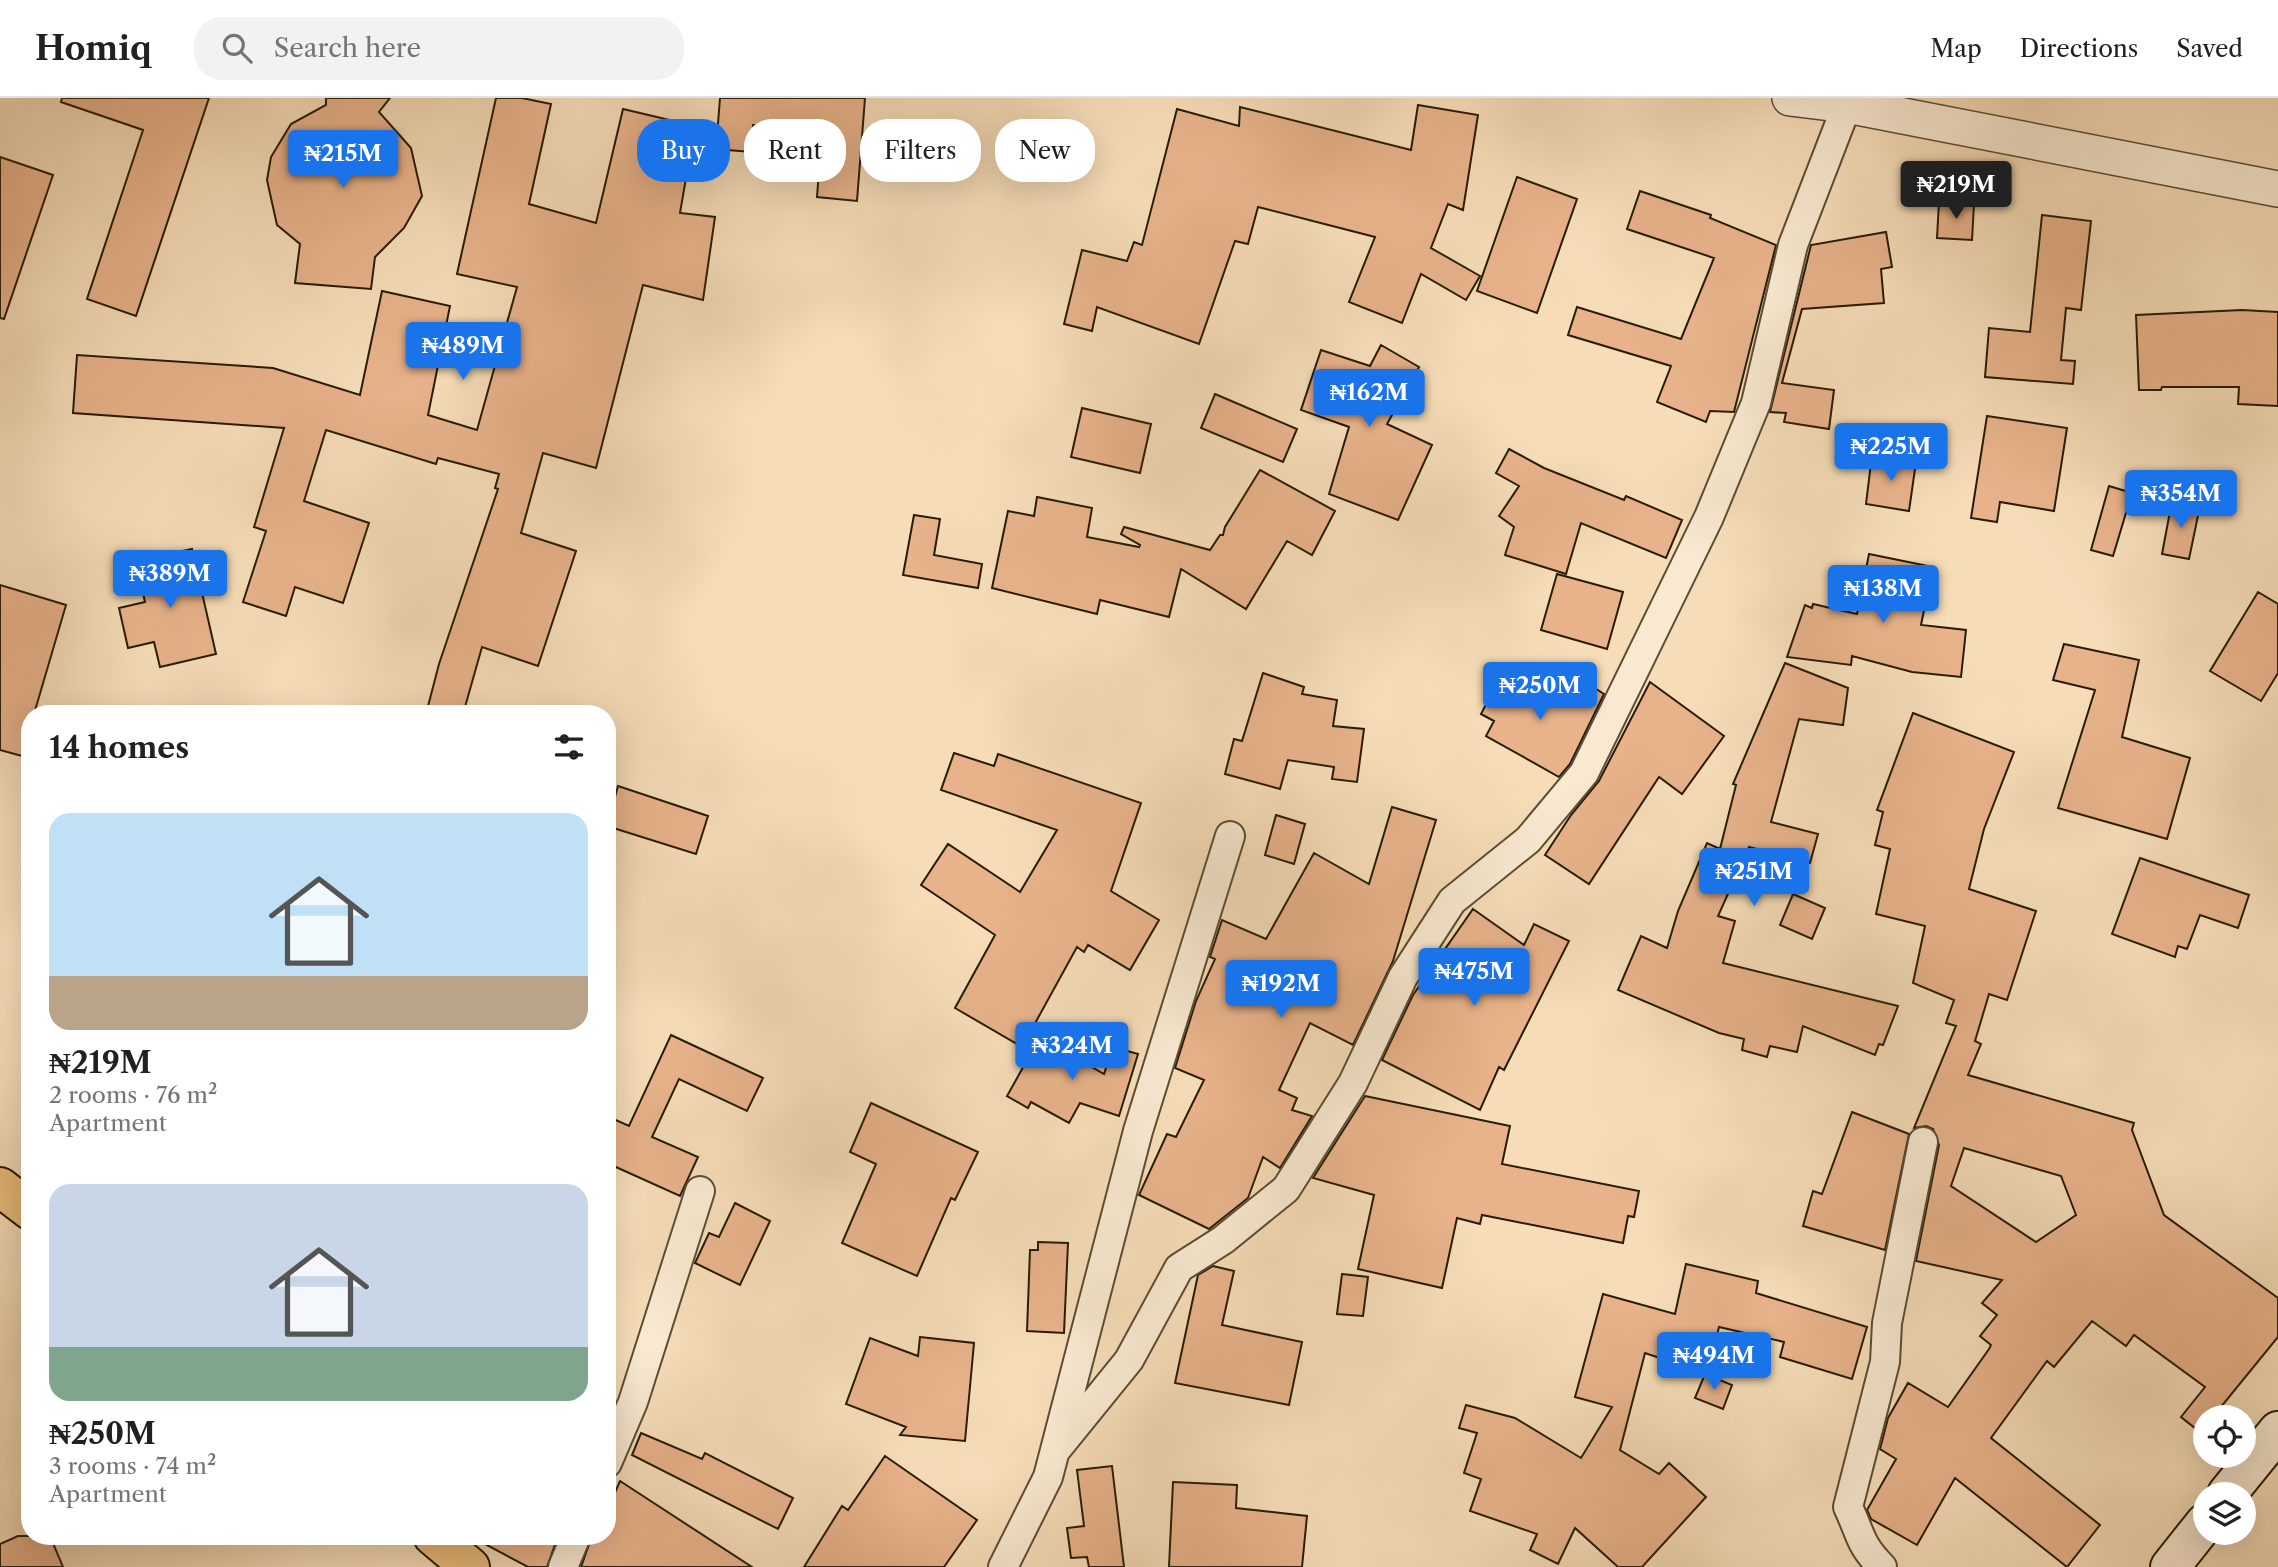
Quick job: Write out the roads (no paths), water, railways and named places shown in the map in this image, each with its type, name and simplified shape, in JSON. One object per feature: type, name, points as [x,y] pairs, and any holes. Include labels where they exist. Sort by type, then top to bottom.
[{"type":"main road","points":[[0,1187],[21,1203]]},
{"type":"main road","points":[[2237,1482],[2278,1431]]},
{"type":"main road","points":[[2170,1567],[2193,1538]]},
{"type":"main road","points":[[444,1545],[470,1567]]},
{"type":"street","points":[[1790,98],[1847,105],[2278,189]]},
{"type":"street","points":[[1056,1450],[1129,1360],[1179,1268],[1223,1240],[1286,1189],[1353,1083],[1404,976],[1452,901],[1528,840],[1584,773],[1709,517],[1756,403],[1793,245],[1847,105]]},
{"type":"street","points":[[1003,1567],[1048,1477],[1138,1130],[1230,836]]},
{"type":"street","points":[[1882,1567],[1861,1544],[1858,1527],[1848,1507],[1885,1362],[1886,1323],[1923,1142]]},
{"type":"street","points":[[616,1442],[633,1402],[701,1191]]},
{"type":"street","points":[[563,1567],[572,1545]]}]
